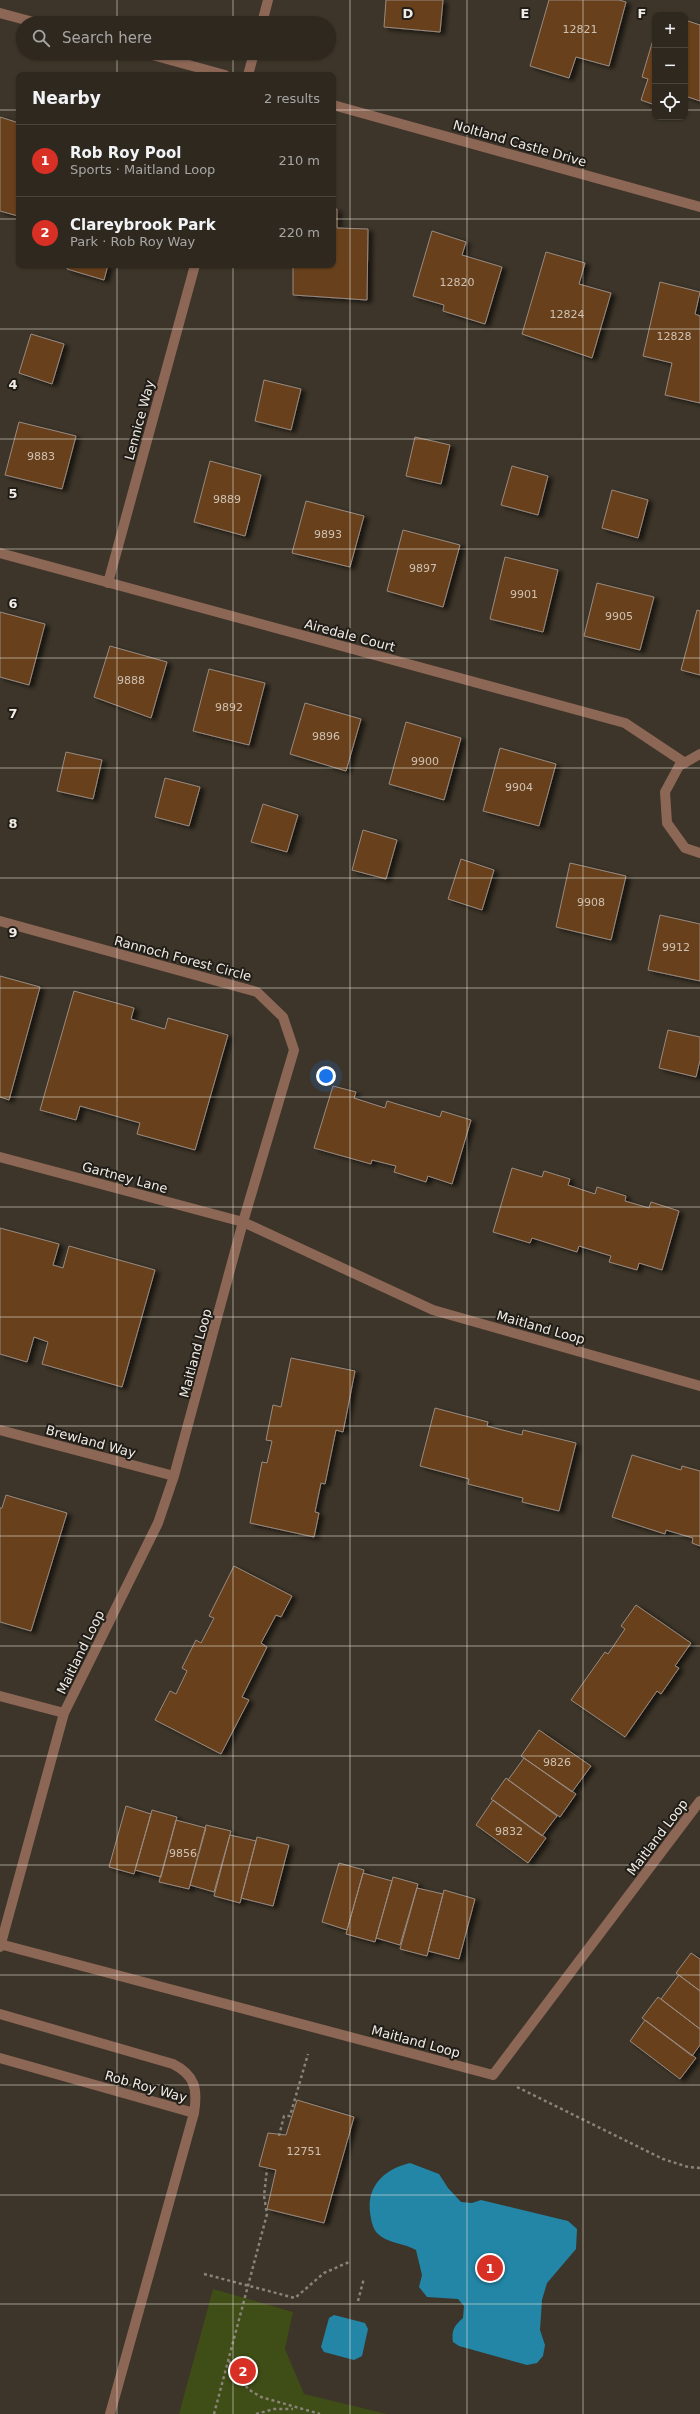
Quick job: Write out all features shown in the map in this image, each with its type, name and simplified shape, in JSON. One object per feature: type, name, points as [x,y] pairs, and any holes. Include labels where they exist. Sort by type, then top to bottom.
[{"type":"street","points":[[264,16],[268,0]]},
{"type":"street","points":[[0,13],[16,17]]},
{"type":"street","points":[[170,60],[214,72]]},
{"type":"street","points":[[249,72],[252,60]]},
{"type":"street","name":"Noltland Castle Drive","points":[[336,106],[700,207]]},
{"type":"street","name":"Lennice Way","points":[[108,582],[194,268]]},
{"type":"street","name":"Airedale Court","points":[[0,553],[625,723],[685,762]]},
{"type":"street","points":[[700,754],[680,766],[665,792],[666,823],[686,848],[700,853]]},
{"type":"street","name":"Rannoch Forest Circle","points":[[0,921],[257,992],[283,1017],[294,1050],[243,1222]]},
{"type":"street","name":"Gartney Lane","points":[[0,1157],[243,1222]]},
{"type":"street","name":"Maitland Loop","points":[[700,1386],[433,1310],[243,1222],[174,1476],[158,1523],[64,1713],[0,1945],[493,2076],[700,1801]]},
{"type":"street","name":"Brewland Way","points":[[0,1430],[174,1476]]},
{"type":"street","points":[[0,1696],[64,1713]]},
{"type":"street","name":"Rob Roy Way","points":[[0,2014],[173,2064],[183,2069],[192,2079],[195,2088],[197,2097],[194,2113],[0,2058]]},
{"type":"street","points":[[110,2414],[194,2113]]},
{"type":"path","points":[[279,2136],[284,2116],[290,2116],[316,2028]]},
{"type":"path","points":[[493,2076],[663,2159],[688,2167],[700,2168]]},
{"type":"path","points":[[214,2414],[267,2214],[264,2196],[268,2168]]},
{"type":"path","points":[[204,2274],[295,2298],[324,2273],[348,2262]]},
{"type":"path","points":[[358,2301],[364,2278]]},
{"type":"path","points":[[229,2360],[248,2389],[261,2397],[320,2414]]},
{"type":"path","points":[[256,2414],[274,2409],[302,2410]]},
{"type":"green space","points":[[213,2289],[293,2312],[285,2349],[304,2394],[387,2414],[179,2414]]},
{"type":"water","points":[[410,2163],[439,2174],[448,2188],[461,2202],[472,2203],[481,2200],[568,2221],[577,2229],[576,2249],[547,2283],[542,2300],[540,2330],[545,2345],[543,2356],[537,2363],[527,2365],[459,2346],[453,2342],[453,2331],[463,2318],[464,2306],[458,2299],[427,2297],[419,2287],[422,2275],[416,2250],[385,2239],[375,2231],[371,2220],[370,2202],[371,2194],[375,2186],[393,2169]]},
{"type":"water","points":[[334,2315],[365,2323],[368,2329],[362,2356],[354,2360],[324,2352],[321,2347],[329,2318]]},
{"type":"building","points":[[386,0],[443,0],[440,32],[384,27]]},
{"type":"building","points":[[549,0],[619,0],[626,2],[609,66],[576,57],[569,78],[530,66]]},
{"type":"building","points":[[688,21],[700,25],[700,101],[688,97]]},
{"type":"building","points":[[652,43],[652,104],[641,100],[648,79],[642,77]]},
{"type":"building","points":[[0,117],[16,122],[16,215],[0,211]]},
{"type":"building","points":[[336,209],[337,228],[368,229],[367,300],[293,295],[293,268],[336,268]]},
{"type":"building","points":[[432,231],[466,242],[462,255],[502,267],[485,324],[443,311],[444,305],[413,296]]},
{"type":"building","points":[[546,252],[585,263],[579,284],[611,293],[592,358],[522,334]]},
{"type":"building","points":[[67,268],[107,268],[104,280]]},
{"type":"building","points":[[660,282],[700,292],[695,314],[700,316],[700,403],[665,395],[672,363],[643,356]]},
{"type":"building","points":[[31,334],[64,344],[52,384],[19,373]]},
{"type":"building","points":[[264,380],[301,389],[291,430],[255,421]]},
{"type":"building","points":[[19,422],[76,436],[62,489],[5,475]]},
{"type":"building","points":[[415,437],[450,445],[441,484],[406,476]]},
{"type":"building","points":[[210,461],[261,475],[245,536],[194,522]]},
{"type":"building","points":[[512,466],[548,476],[538,515],[501,505]]},
{"type":"building","points":[[612,490],[648,500],[638,538],[602,528]]},
{"type":"building","points":[[306,501],[364,516],[350,567],[292,553]]},
{"type":"building","points":[[403,530],[460,545],[443,607],[387,591]]},
{"type":"building","points":[[505,557],[558,570],[543,632],[490,619]]},
{"type":"building","points":[[597,583],[654,597],[640,650],[584,636]]},
{"type":"building","points":[[697,610],[700,611],[700,675],[681,670]]},
{"type":"building","points":[[0,612],[45,624],[29,685],[0,677]]},
{"type":"building","points":[[110,646],[167,662],[151,718],[94,697]]},
{"type":"building","points":[[209,669],[265,683],[249,745],[193,731]]},
{"type":"building","points":[[305,703],[361,719],[346,771],[290,754]]},
{"type":"building","points":[[406,722],[461,738],[444,800],[389,784]]},
{"type":"building","points":[[500,748],[556,764],[539,826],[483,811]]},
{"type":"building","points":[[66,752],[102,760],[93,799],[57,791]]},
{"type":"building","points":[[165,778],[200,787],[189,826],[155,817]]},
{"type":"building","points":[[263,804],[298,815],[287,852],[251,842]]},
{"type":"building","points":[[363,830],[397,840],[386,879],[352,870]]},
{"type":"building","points":[[461,859],[494,870],[482,910],[448,899]]},
{"type":"building","points":[[570,863],[626,876],[611,940],[556,927]]},
{"type":"building","points":[[660,915],[700,924],[700,981],[648,970]]},
{"type":"building","points":[[0,976],[40,987],[9,1100],[0,1097]]},
{"type":"building","points":[[74,991],[134,1008],[131,1019],[165,1029],[168,1018],[228,1035],[195,1150],[137,1134],[140,1123],[80,1106],[76,1120],[40,1110]]},
{"type":"building","points":[[668,1030],[700,1037],[700,1060],[696,1077],[659,1068]]},
{"type":"building","points":[[333,1086],[356,1092],[354,1098],[385,1108],[387,1101],[440,1117],[442,1111],[471,1120],[452,1184],[428,1176],[426,1182],[394,1172],[396,1166],[372,1160],[371,1164],[314,1148]]},
{"type":"building","points":[[512,1168],[542,1177],[544,1171],[570,1179],[568,1185],[595,1194],[597,1187],[626,1196],[625,1201],[649,1208],[651,1202],[679,1211],[662,1270],[639,1263],[637,1270],[609,1262],[611,1256],[579,1246],[577,1252],[532,1238],[530,1243],[493,1232]]},
{"type":"building","points":[[0,1228],[59,1244],[53,1265],[63,1268],[69,1246],[155,1270],[122,1387],[42,1364],[48,1342],[34,1337],[27,1362],[0,1354]]},
{"type":"building","points":[[291,1358],[355,1371],[343,1432],[336,1430],[325,1484],[321,1483],[315,1512],[319,1513],[314,1537],[250,1523],[262,1462],[267,1463],[272,1441],[266,1440],[273,1405],[281,1407]]},
{"type":"building","points":[[435,1408],[488,1422],[487,1426],[522,1435],[523,1430],[576,1443],[559,1511],[522,1502],[523,1498],[468,1484],[469,1479],[420,1466]]},
{"type":"building","points":[[632,1455],[681,1470],[682,1466],[700,1471],[700,1546],[692,1543],[693,1538],[666,1530],[665,1534],[612,1517]]},
{"type":"building","points":[[6,1495],[67,1513],[31,1631],[0,1622],[0,1508],[2,1508]]},
{"type":"building","points":[[234,1566],[292,1596],[281,1617],[276,1615],[261,1643],[267,1647],[242,1697],[249,1700],[221,1754],[155,1720],[170,1691],[176,1694],[187,1671],[182,1668],[196,1640],[201,1643],[214,1618],[209,1616]]},
{"type":"building","points":[[636,1605],[691,1643],[675,1666],[679,1668],[661,1694],[657,1691],[625,1737],[571,1700],[605,1652],[608,1654],[625,1629],[621,1626]]},
{"type":"building","points":[[539,1730],[591,1766],[572,1792],[521,1756]]},
{"type":"building","points":[[524,1758],[576,1794],[560,1817],[508,1780]]},
{"type":"building","points":[[506,1778],[557,1816],[542,1836],[491,1799]]},
{"type":"building","points":[[493,1800],[546,1838],[528,1863],[476,1825]]},
{"type":"building","points":[[126,1806],[151,1814],[134,1874],[109,1867]]},
{"type":"building","points":[[152,1810],[177,1817],[161,1877],[135,1870]]},
{"type":"building","points":[[176,1820],[206,1828],[189,1889],[159,1882]]},
{"type":"building","points":[[206,1825],[231,1831],[214,1892],[190,1885]]},
{"type":"building","points":[[230,1835],[256,1841],[240,1903],[214,1896]]},
{"type":"building","points":[[257,1837],[289,1845],[273,1906],[241,1898]]},
{"type":"building","points":[[339,1863],[364,1870],[347,1930],[322,1922]]},
{"type":"building","points":[[363,1873],[392,1881],[375,1942],[346,1934]]},
{"type":"building","points":[[393,1877],[418,1884],[400,1945],[376,1938]]},
{"type":"building","points":[[417,1888],[443,1894],[427,1956],[400,1949]]},
{"type":"building","points":[[444,1890],[475,1899],[459,1959],[428,1951]]},
{"type":"building","points":[[691,1953],[700,1959],[700,1991],[676,1973]]},
{"type":"building","points":[[679,1975],[700,1991],[700,2029],[661,1999]]},
{"type":"building","points":[[658,1997],[700,2029],[700,2045],[692,2056],[642,2018]]},
{"type":"building","points":[[645,2020],[696,2058],[680,2079],[630,2041]]},
{"type":"building","points":[[297,2100],[354,2117],[324,2223],[267,2209],[276,2170],[259,2166],[268,2133],[286,2135]]},
{"type":"place","name":"Rob Roy Pool","points":[[490,2268]]},
{"type":"place","name":"Clareybrook Park","points":[[243,2371]]}]
